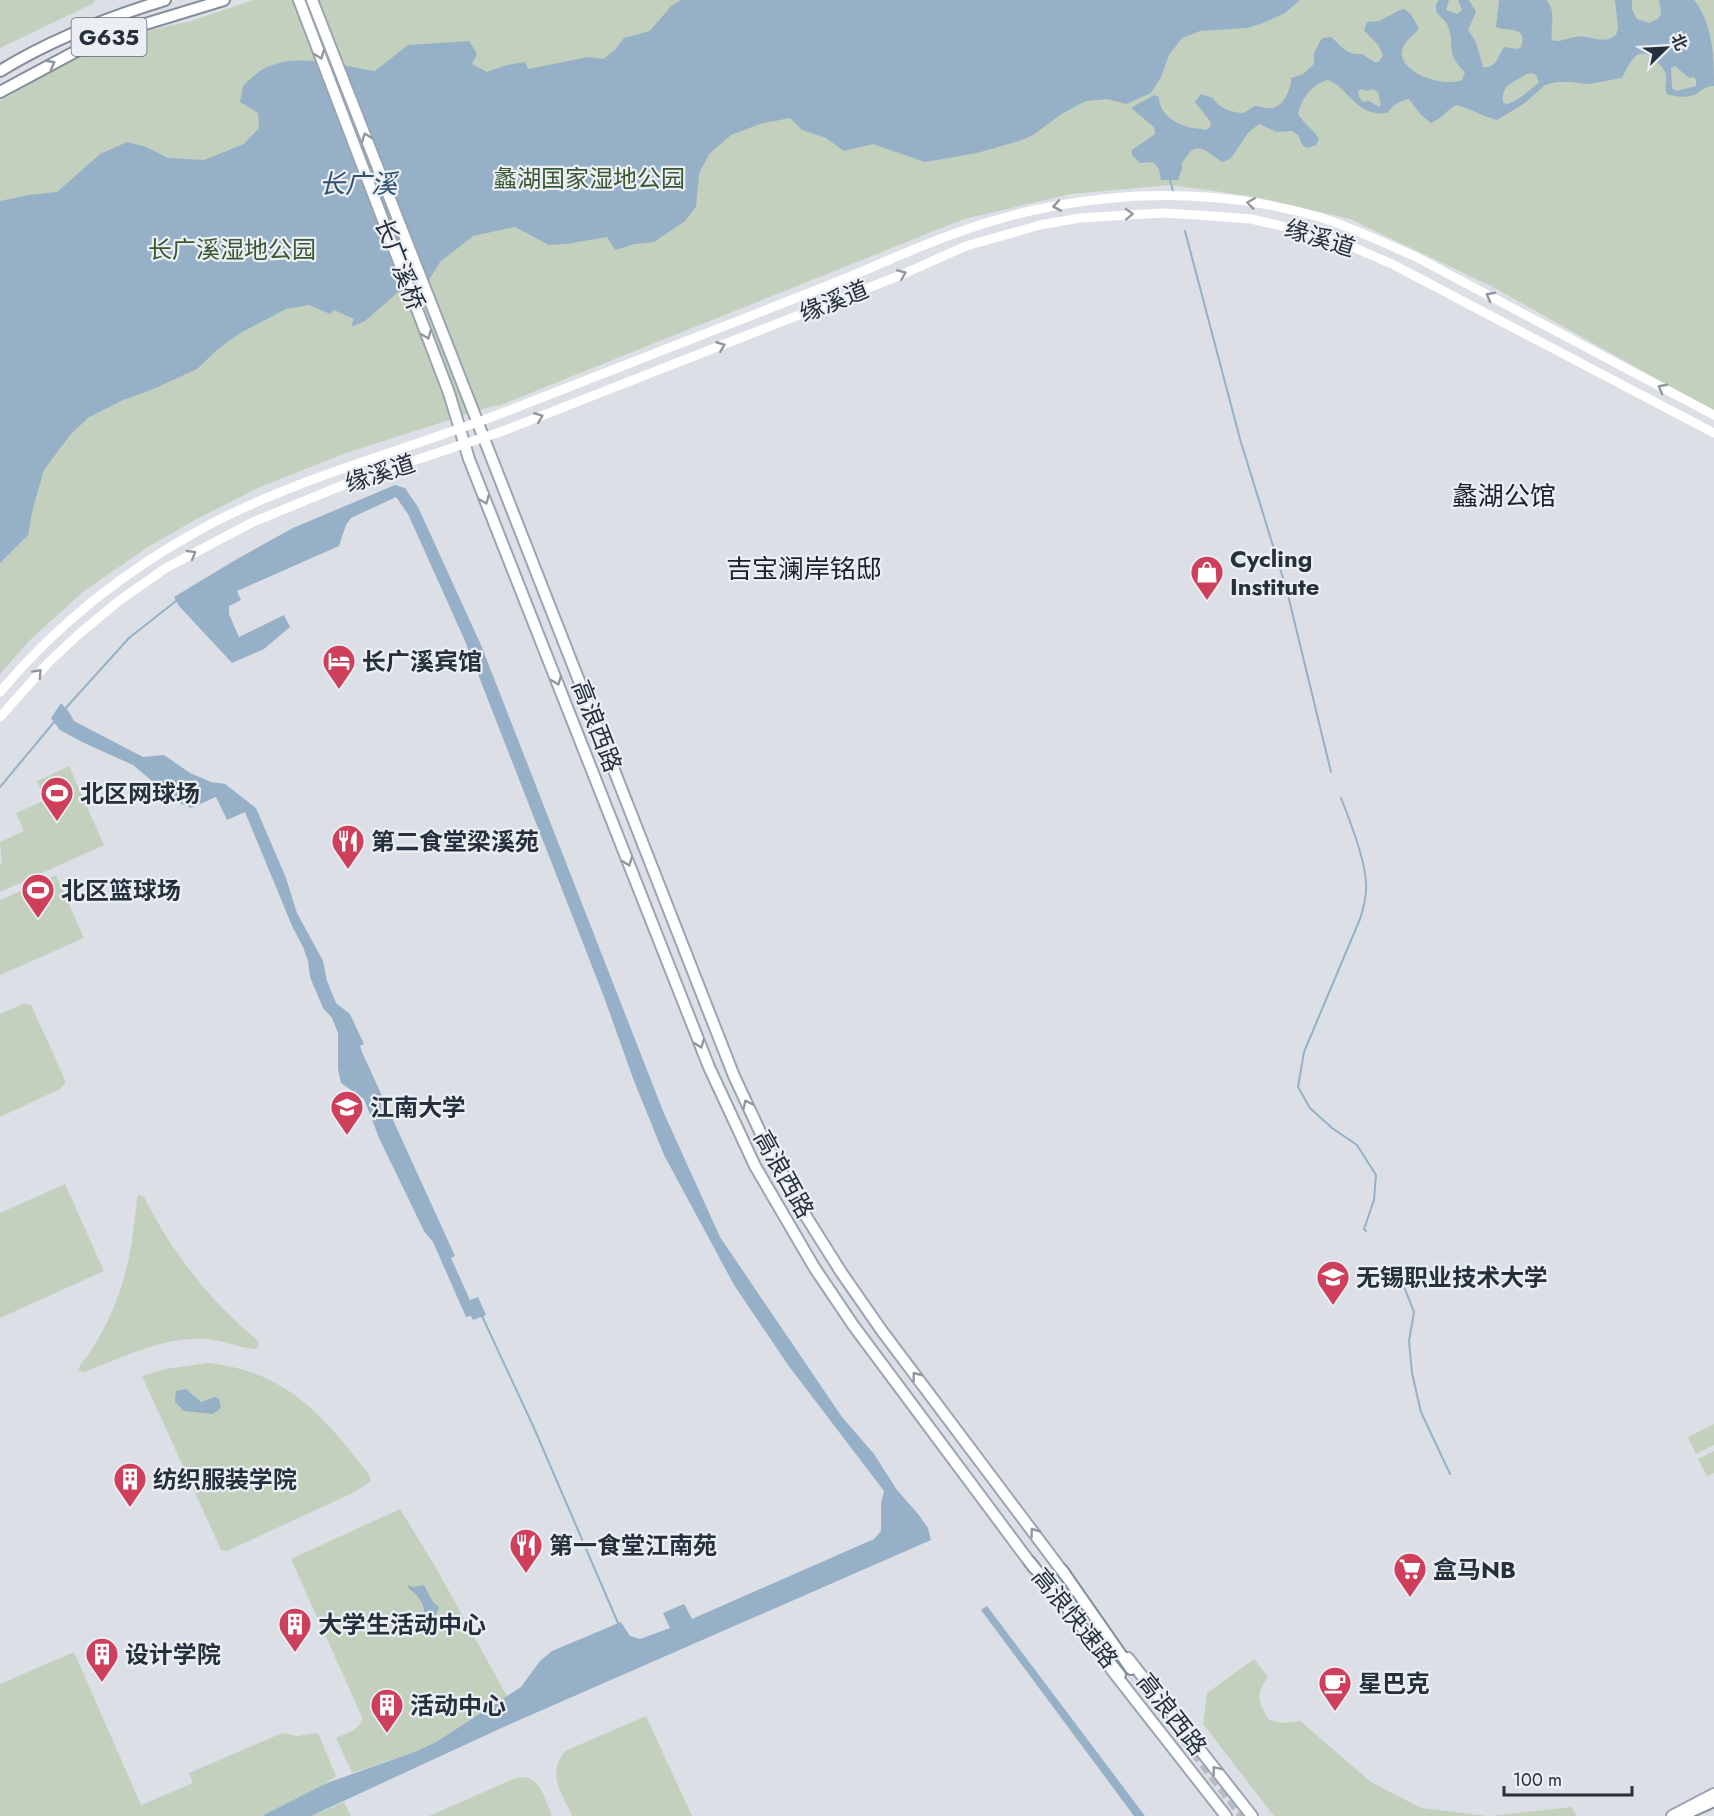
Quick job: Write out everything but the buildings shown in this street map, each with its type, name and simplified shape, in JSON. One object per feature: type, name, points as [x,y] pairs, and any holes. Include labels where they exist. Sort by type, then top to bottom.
[{"type":"main road","name":"G635","points":[[0,71],[28,54],[81,29],[118,14],[165,0]]},
{"type":"main road","name":"G635","points":[[0,92],[94,43],[224,0]]},
{"type":"main road","name":"长广溪桥","points":[[299,0],[450,393],[459,429]]},
{"type":"main road","name":"长广溪桥","points":[[312,0],[478,422]]},
{"type":"main road","name":"缘溪道","points":[[0,692],[50,638],[106,590],[159,554],[206,527],[289,487],[478,422],[849,277],[957,232],[1009,216],[1060,205],[1105,198],[1197,197],[1279,207],[1321,218],[1372,237],[1420,259],[1714,415]]},
{"type":"main road","name":"缘溪道","points":[[0,717],[49,662],[120,600],[166,568],[253,522],[353,481],[484,438],[879,283],[966,246],[1040,225],[1080,218],[1162,213],[1251,219],[1346,244],[1394,265],[1714,433]]},
{"type":"main road","name":"高浪西路","points":[[478,422],[734,1076],[797,1202],[882,1331],[1062,1570],[1252,1816]]},
{"type":"main road","name":"高浪西路","points":[[459,429],[709,1067],[750,1156],[814,1267],[846,1315],[1029,1562],[1226,1816]]},
{"type":"main road","name":"高浪快速路","points":[[1029,1562],[1120,1675]]},
{"type":"main road","name":"高浪快速路","points":[[1062,1570],[1131,1669]]},
{"type":"main road","points":[[1672,1816],[1714,1794]]},
{"type":"main road","points":[[1681,1816],[1714,1801]]},
{"type":"green space","points":[[0,0],[95,0],[92,4],[0,48]]},
{"type":"green space","name":"长广溪湿地公园","points":[[253,0],[1714,0],[1714,411],[1491,286],[1350,219],[1250,196],[1171,185],[1071,194],[964,219],[498,406],[346,453],[260,487],[148,547],[84,591],[31,639],[0,674],[0,101],[62,65],[109,44],[151,30],[191,21]]},
{"type":"green space","name":"北区网球场","points":[[69,766],[104,845],[0,892],[0,864],[2,863],[0,842],[24,831],[16,813],[45,800],[37,781]]},
{"type":"green space","name":"北区篮球场","points":[[56,875],[84,938],[0,975],[0,900]]},
{"type":"green space","points":[[23,1004],[31,1005],[66,1082],[60,1089],[0,1117],[0,1014]]},
{"type":"green space","points":[[65,1184],[104,1271],[0,1318],[0,1213]]},
{"type":"green space","points":[[139,1194],[144,1197],[192,1274],[222,1308],[256,1339],[259,1344],[256,1349],[206,1339],[190,1339],[159,1344],[84,1372],[78,1371],[102,1332],[123,1283]]},
{"type":"green space","points":[[208,1363],[260,1376],[281,1386],[301,1400],[336,1434],[369,1475],[371,1481],[355,1492],[227,1551],[221,1550],[142,1376],[165,1369]]},
{"type":"green space","points":[[1714,1424],[1714,1445],[1696,1454],[1688,1437]]},
{"type":"green space","points":[[1714,1451],[1714,1473],[1707,1476],[1698,1459]]},
{"type":"green space","points":[[400,1509],[436,1568],[507,1696],[436,1742],[417,1751],[352,1773],[336,1738],[356,1728],[362,1717],[291,1559]]},
{"type":"green space","points":[[74,1652],[141,1805],[193,1783],[189,1773],[282,1733],[297,1736],[318,1733],[336,1776],[310,1794],[262,1816],[0,1816],[0,1684]]},
{"type":"green space","points":[[1254,1659],[1268,1677],[1261,1689],[1260,1703],[1269,1720],[1284,1723],[1300,1721],[1371,1782],[1421,1808],[1488,1816],[1274,1816],[1203,1724],[1207,1693]]},
{"type":"green space","points":[[646,1716],[692,1816],[572,1816],[560,1791],[556,1776],[559,1760],[565,1751]]},
{"type":"green space","points":[[524,1777],[535,1782],[539,1787],[552,1816],[429,1816],[516,1778]]},
{"type":"green space","points":[[344,1802],[351,1816],[311,1816]]},
{"type":"green space","points":[[1572,1807],[1576,1816],[1491,1816]]},
{"type":"water","name":"长广溪","points":[[681,0],[1300,0],[1285,13],[1263,23],[1247,28],[1200,31],[1182,38],[1169,55],[1161,77],[1151,93],[1126,104],[1107,99],[1086,101],[1022,140],[977,153],[925,162],[873,144],[844,151],[826,138],[802,130],[790,118],[760,124],[731,135],[709,154],[699,174],[696,207],[685,221],[654,242],[635,244],[615,250],[607,237],[549,245],[515,227],[473,236],[440,262],[429,280],[397,293],[365,321],[351,327],[354,319],[334,310],[330,314],[309,305],[286,309],[240,333],[218,349],[197,369],[89,417],[70,435],[44,470],[28,535],[0,563],[0,201],[57,192],[100,154],[127,142],[146,147],[168,158],[204,160],[244,144],[259,128],[258,113],[240,102],[243,86],[258,73],[273,65],[302,60],[375,71],[408,45],[469,41],[477,54],[472,64],[487,72],[525,62],[528,69],[588,57],[603,59],[614,51],[624,38],[650,31],[671,6]]},
{"type":"water","points":[[1439,0],[1449,0],[1446,10],[1457,14],[1462,10],[1458,0],[1469,0],[1476,12],[1468,30],[1476,42],[1483,67],[1487,67],[1496,61],[1504,47],[1518,49],[1521,47],[1522,35],[1519,32],[1496,27],[1499,0],[1546,0],[1552,14],[1552,40],[1558,41],[1581,37],[1606,40],[1616,35],[1618,28],[1615,0],[1632,0],[1632,9],[1637,19],[1649,23],[1658,19],[1661,14],[1659,0],[1694,0],[1709,30],[1713,52],[1714,86],[1689,96],[1667,94],[1666,75],[1662,67],[1649,55],[1639,54],[1628,66],[1622,78],[1588,84],[1557,82],[1545,85],[1525,103],[1497,120],[1456,105],[1431,123],[1421,115],[1409,99],[1397,104],[1387,113],[1368,111],[1328,80],[1308,92],[1298,114],[1319,139],[1316,145],[1307,148],[1303,146],[1298,135],[1292,131],[1277,132],[1259,124],[1248,133],[1231,158],[1223,162],[1203,149],[1191,151],[1182,163],[1178,180],[1161,180],[1159,169],[1153,162],[1140,163],[1132,155],[1132,150],[1155,134],[1154,127],[1131,108],[1154,95],[1159,97],[1162,109],[1170,118],[1192,128],[1206,130],[1211,126],[1210,121],[1195,102],[1201,94],[1213,98],[1222,107],[1235,112],[1244,113],[1256,106],[1275,107],[1286,97],[1291,78],[1303,74],[1314,64],[1314,53],[1322,38],[1331,37],[1348,52],[1362,54],[1374,62],[1379,62],[1383,55],[1378,45],[1364,30],[1367,22],[1379,21],[1404,9],[1411,14],[1419,29],[1403,48],[1402,56],[1405,63],[1419,74],[1437,81],[1462,80],[1465,72],[1454,59],[1450,31],[1436,11]],"holes":[[[1675,66],[1689,78],[1693,77],[1696,80],[1696,86],[1676,91],[1672,88],[1671,68]],[[1532,73],[1536,75],[1539,82],[1514,101],[1506,104],[1503,102],[1503,94],[1508,85]],[[1373,89],[1378,92],[1381,105],[1379,107],[1369,101],[1363,102],[1358,91]]]},
{"type":"water","points":[[395,485],[405,488],[418,507],[481,645],[663,1111],[720,1237],[842,1417],[874,1454],[897,1490],[919,1515],[928,1528],[931,1540],[508,1725],[311,1816],[262,1816],[327,1783],[436,1742],[521,1687],[540,1661],[552,1651],[621,1622],[630,1636],[640,1639],[670,1628],[663,1613],[684,1604],[692,1619],[874,1539],[881,1531],[881,1503],[884,1491],[788,1365],[734,1285],[664,1155],[465,641],[408,514],[396,497],[351,518],[346,525],[339,546],[237,591],[241,600],[229,606],[229,614],[239,637],[284,615],[290,627],[264,649],[232,663],[179,606],[174,597],[293,528]]},
{"type":"water","points":[[61,703],[74,721],[143,757],[164,755],[190,773],[211,782],[225,784],[256,808],[286,878],[297,913],[323,961],[327,981],[336,1003],[350,1014],[364,1044],[360,1046],[362,1052],[455,1256],[451,1258],[470,1300],[478,1297],[486,1315],[473,1320],[471,1316],[466,1317],[433,1242],[424,1231],[379,1138],[364,1099],[341,1083],[338,1069],[338,1033],[332,1018],[323,1008],[310,977],[303,947],[292,926],[245,812],[227,820],[216,797],[191,808],[177,802],[133,765],[60,730],[51,718]]},
{"type":"water","points":[[186,1389],[201,1402],[215,1397],[219,1399],[221,1408],[213,1414],[184,1411],[175,1402],[176,1391]]},
{"type":"water","points":[[408,1585],[413,1587],[424,1585],[433,1602],[439,1607],[434,1620],[424,1611],[417,1595],[409,1589]]},
{"type":"water","points":[[987,1606],[1145,1816],[1134,1816],[981,1610]]},
{"type":"waterway","points":[[1170,180],[1173,191]]},
{"type":"waterway","points":[[1185,231],[1240,439],[1287,591],[1331,772]]},
{"type":"waterway","points":[[64,710],[129,638],[176,601]]},
{"type":"waterway","points":[[0,787],[55,721]]},
{"type":"waterway","points":[[1341,798],[1363,863],[1366,896],[1360,919],[1304,1052],[1298,1087],[1310,1108],[1332,1128],[1357,1145],[1376,1175],[1374,1200],[1364,1229],[1366,1231]]},
{"type":"waterway","points":[[1403,1284],[1414,1312],[1409,1341],[1412,1373],[1421,1412],[1450,1474]]},
{"type":"waterway","points":[[482,1316],[534,1428],[618,1623]]},
{"type":"tunnel","points":[[1158,1704],[1243,1816]]},
{"type":"place","name":"Cycling Institute","points":[[1207,601]]},
{"type":"place","name":"长广溪宾馆","points":[[339,690]]},
{"type":"place","name":"北区网球场","points":[[57,822]]},
{"type":"place","name":"第二食堂梁溪苑","points":[[348,870]]},
{"type":"place","name":"北区篮球场","points":[[38,919]]},
{"type":"place","name":"江南大学","points":[[347,1136]]},
{"type":"place","name":"无锡职业技术大学","points":[[1333,1306]]},
{"type":"place","name":"纺织服装学院","points":[[130,1508]]},
{"type":"place","name":"第一食堂江南苑","points":[[526,1574]]},
{"type":"place","name":"盒马NB","points":[[1410,1598]]},
{"type":"place","name":"大学生活动中心","points":[[295,1653]]},
{"type":"place","name":"设计学院","points":[[102,1683]]},
{"type":"place","name":"星巴克","points":[[1335,1712]]},
{"type":"place","name":"活动中心","points":[[387,1734]]},
{"type":"district","name":"蠡湖公馆","points":[[1504,496]]},
{"type":"district","name":"吉宝澜岸铭邸","points":[[804,569]]},
{"type":"park label","name":"蠡湖国家湿地公园","points":[[589,178]]}]
